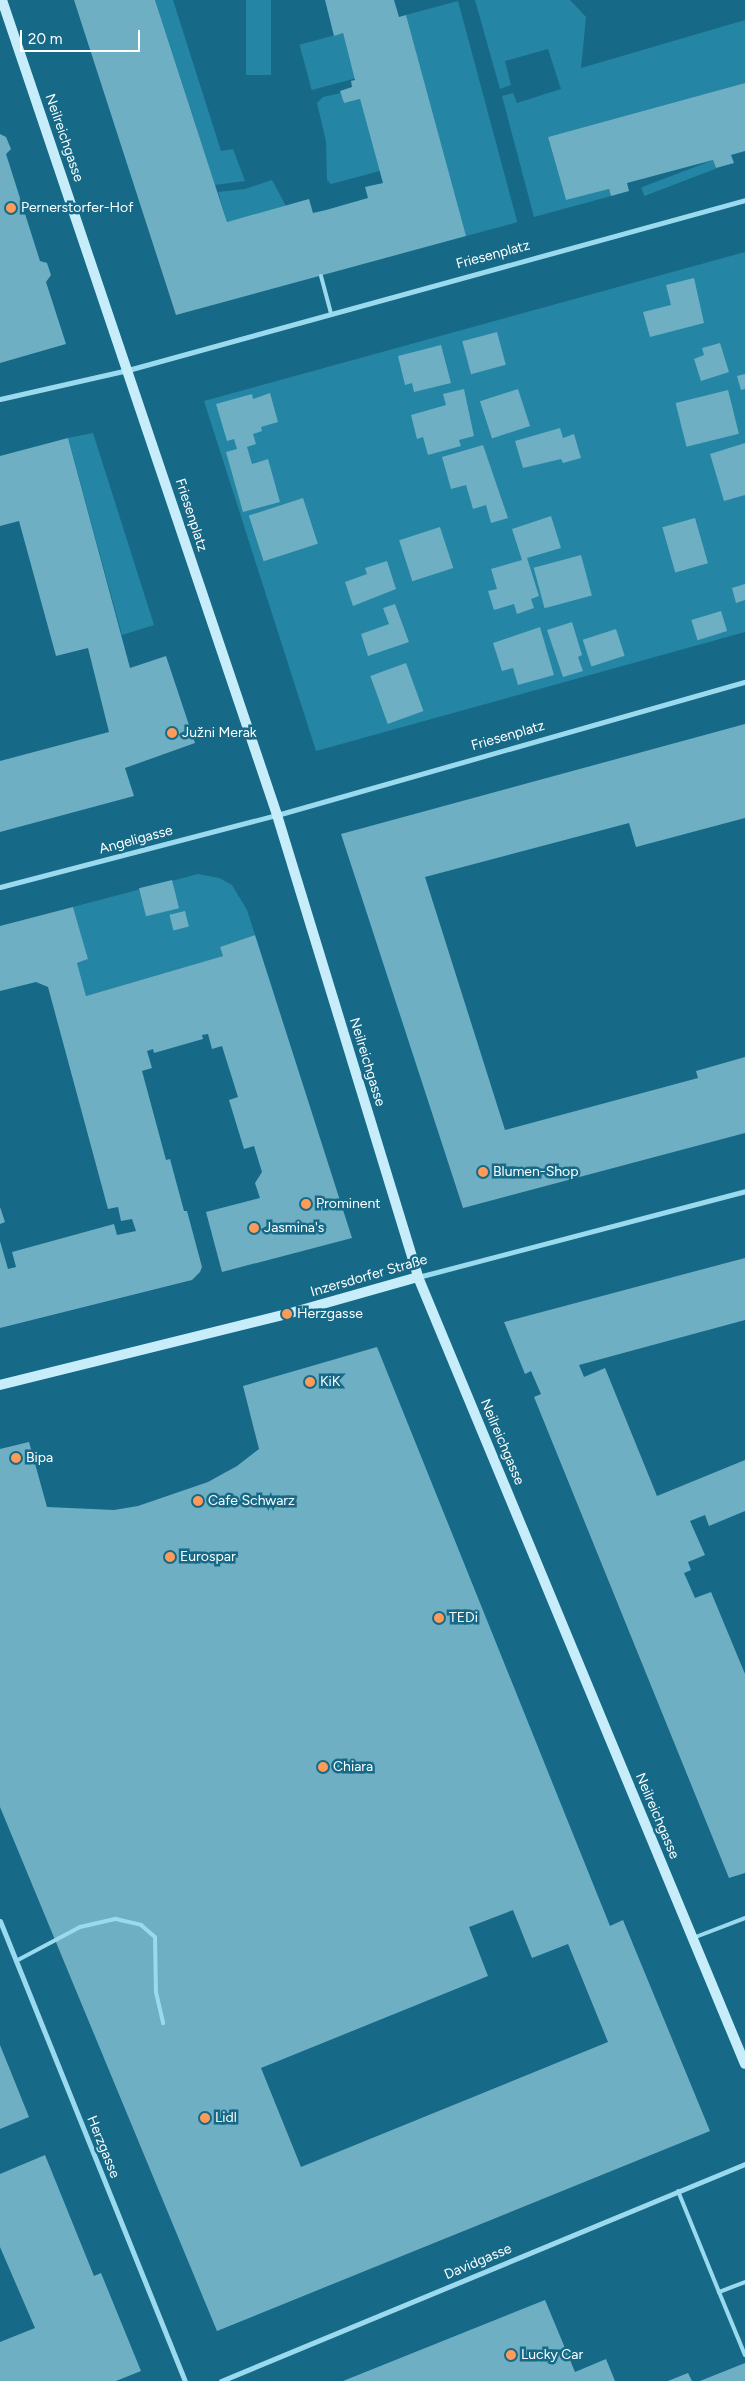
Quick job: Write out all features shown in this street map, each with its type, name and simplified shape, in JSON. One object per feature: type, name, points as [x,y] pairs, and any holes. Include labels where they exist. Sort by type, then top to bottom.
[{"type":"street","name":"Neilreichgasse","points":[[2,0],[128,370]]},
{"type":"street","name":"Friesenplatz","points":[[745,200],[128,370],[277,815],[745,682]]},
{"type":"street","points":[[0,399],[128,370]]},
{"type":"street","name":"Neilreichgasse","points":[[277,815],[418,1276],[745,2064]]},
{"type":"street","name":"Angeligasse","points":[[0,887],[277,815]]},
{"type":"street","name":"Inzersdorfer Straße","points":[[0,1385],[287,1314],[418,1276],[745,1191]]},
{"type":"street","name":"Herzgasse","points":[[0,1921],[185,2381]]},
{"type":"street","name":"Davidgasse","points":[[220,2381],[745,2164]]},
{"type":"lane","points":[[321,276],[331,314]]},
{"type":"lane","points":[[693,1938],[745,1918]]},
{"type":"lane","points":[[16,1961],[80,1927],[116,1919],[141,1925],[155,1937],[156,1992],[163,2023]]},
{"type":"lane","points":[[678,2191],[745,2355]]},
{"type":"lane","points":[[719,2292],[745,2282]]},
{"type":"shaded area","points":[[155,0],[173,0],[221,151],[233,149],[245,181],[215,185]]},
{"type":"shaded area","points":[[246,0],[271,0],[271,75],[246,75]]},
{"type":"shaded area","points":[[475,0],[570,0],[586,17],[581,68],[745,20],[745,83],[548,137],[566,200],[609,189],[611,196],[534,217],[502,96],[513,93],[517,103],[561,89],[548,49],[505,61],[511,85],[500,89]]},
{"type":"shaded area","points":[[458,1],[517,222],[465,236],[406,15]]},
{"type":"shaded area","points":[[343,33],[355,78],[312,90],[300,45]]},
{"type":"shaded area","points":[[341,93],[344,103],[360,99],[380,171],[331,184],[327,180],[326,141],[317,103],[323,97]]},
{"type":"shaded area","points":[[713,160],[716,168],[644,196],[641,188]]},
{"type":"shaded area","points":[[272,180],[286,206],[227,222],[218,192],[245,189]]},
{"type":"shaded area","points":[[745,252],[745,632],[316,751],[204,401]]},
{"type":"shaded area","points":[[93,433],[154,625],[122,635],[68,438]]},
{"type":"shaded area","points":[[198,874],[219,878],[232,885],[247,910],[255,935],[220,947],[223,956],[86,996],[77,963],[88,959],[73,907]]},
{"type":"building","points":[[74,0],[155,0],[227,222],[309,199],[313,213],[326,210],[368,198],[365,187],[383,183],[360,99],[344,103],[340,91],[352,87],[351,81],[355,80],[343,33],[334,36],[325,0],[394,0],[399,17],[406,15],[466,236],[176,315]]},
{"type":"building","points":[[745,83],[745,151],[731,155],[734,163],[716,168],[713,160],[627,183],[629,191],[611,196],[609,189],[566,200],[548,137]]},
{"type":"building","name":"Pernerstorfer-Hof","points":[[0,134],[6,137],[11,149],[6,154],[40,261],[47,263],[51,275],[46,282],[66,344],[0,363]]},
{"type":"building","points":[[694,278],[704,323],[650,337],[643,312],[671,305],[666,285]]},
{"type":"building","points":[[497,332],[506,365],[471,374],[462,341]]},
{"type":"building","points":[[720,343],[729,372],[701,381],[694,359],[704,355],[702,348]]},
{"type":"building","points":[[441,345],[451,383],[414,392],[412,383],[405,385],[398,356]]},
{"type":"building","points":[[745,374],[745,389],[741,390],[737,376]]},
{"type":"building","points":[[464,389],[474,436],[459,440],[461,446],[428,455],[423,437],[417,439],[411,415],[446,405],[443,394]]},
{"type":"building","points":[[518,389],[530,426],[492,438],[480,401]]},
{"type":"building","points":[[728,390],[739,434],[686,447],[676,403]]},
{"type":"building","points":[[270,393],[278,422],[261,427],[262,431],[253,434],[256,444],[247,447],[252,464],[268,459],[280,502],[243,512],[226,452],[237,449],[234,439],[227,441],[216,404],[252,394],[253,399]]},
{"type":"building","points":[[560,428],[563,438],[574,434],[581,458],[563,463],[561,459],[523,468],[515,441]]},
{"type":"building","points":[[68,438],[130,668],[166,656],[195,743],[125,768],[134,796],[0,832],[0,761],[109,732],[88,648],[56,656],[19,521],[0,526],[0,456]]},
{"type":"building","points":[[745,443],[745,495],[724,501],[710,454]]},
{"type":"building","points":[[483,445],[508,518],[491,523],[486,505],[473,509],[466,485],[451,489],[442,457]]},
{"type":"building","points":[[303,498],[318,544],[264,561],[249,516]]},
{"type":"building","points":[[551,516],[561,548],[527,558],[539,596],[531,599],[534,608],[517,614],[514,604],[494,610],[488,591],[497,589],[491,569],[522,560],[512,529]]},
{"type":"building","points":[[695,518],[708,563],[675,573],[662,527]]},
{"type":"building","points":[[440,527],[453,568],[412,581],[399,540]]},
{"type":"building","points":[[581,555],[592,596],[545,608],[534,568]]},
{"type":"building","points":[[387,561],[396,589],[353,606],[345,582],[367,574],[365,568]]},
{"type":"building","points":[[745,584],[745,600],[736,603],[732,588]]},
{"type":"building","points":[[395,604],[409,642],[368,656],[361,634],[389,624],[383,608]]},
{"type":"building","points":[[721,611],[727,631],[697,640],[691,620]]},
{"type":"building","points":[[572,622],[582,655],[578,657],[583,671],[563,677],[547,630]]},
{"type":"building","points":[[540,627],[554,675],[518,685],[513,668],[502,671],[493,643]]},
{"type":"building","points":[[616,629],[625,656],[591,666],[583,640]]},
{"type":"building","points":[[406,663],[423,711],[388,724],[370,676]]},
{"type":"building","points":[[745,724],[745,818],[636,847],[629,823],[425,877],[505,1130],[698,1078],[696,1071],[745,1057],[745,1133],[463,1208],[341,834]]},
{"type":"building","points":[[172,880],[179,908],[146,916],[139,888]]},
{"type":"building","points":[[73,907],[88,959],[77,963],[86,996],[223,956],[220,947],[255,935],[352,1238],[222,1272],[206,1212],[260,1198],[255,1183],[262,1172],[254,1146],[244,1149],[229,1100],[238,1097],[222,1046],[212,1049],[208,1034],[202,1035],[203,1039],[154,1053],[153,1049],[147,1051],[152,1068],[142,1071],[166,1160],[170,1159],[184,1211],[187,1211],[202,1267],[200,1272],[192,1280],[0,1328],[0,1241],[8,1269],[16,1267],[12,1252],[114,1224],[117,1235],[136,1231],[132,1219],[121,1221],[118,1207],[108,1209],[48,987],[36,982],[0,991],[0,926]]},
{"type":"building","points":[[185,911],[189,927],[173,930],[169,915]]},
{"type":"building","points":[[0,1207],[5,1222],[0,1224]]},
{"type":"building","points":[[745,1258],[745,1320],[579,1365],[584,1377],[605,1368],[657,1496],[745,1460],[745,1511],[709,1526],[705,1515],[690,1521],[705,1555],[688,1562],[691,1570],[684,1573],[695,1598],[711,1592],[745,1674],[745,1873],[729,1878],[534,1397],[541,1394],[531,1371],[525,1374],[504,1322]]},
{"type":"building","points":[[377,1347],[610,1926],[623,1920],[710,2131],[217,2331],[0,1807],[0,1449],[29,1442],[47,1507],[114,1510],[138,1506],[208,1482],[237,1466],[259,1449],[243,1386]],"holes":[[[513,1910],[532,1958],[568,1944],[608,2042],[301,2167],[261,2068],[488,1976],[469,1927]]]},
{"type":"building","points":[[0,2045],[29,2117],[0,2129]]},
{"type":"building","points":[[45,2155],[94,2276],[101,2273],[141,2371],[116,2381],[0,2381],[0,2342],[35,2328],[0,2247],[0,2174]]},
{"type":"building","name":"Lucky Car","points":[[545,2300],[575,2372],[606,2359],[615,2381],[343,2381]]},
{"type":"building","points":[[745,2363],[745,2381],[700,2381]]},
{"type":"building","points":[[688,2373],[692,2381],[668,2381]]},
{"type":"place","name":"Pernerstorfer-Hof","points":[[11,208]]},
{"type":"place","name":"Južni Merak","points":[[172,733]]},
{"type":"place","name":"Blumen-Shop","points":[[483,1172]]},
{"type":"place","name":"Prominent","points":[[306,1204]]},
{"type":"place","name":"Jasmina's","points":[[254,1228]]},
{"type":"place","name":"Herzgasse","points":[[287,1314]]},
{"type":"place","name":"KiK","points":[[310,1382]]},
{"type":"place","name":"Bipa","points":[[16,1458]]},
{"type":"place","name":"Cafe Schwarz","points":[[198,1501]]},
{"type":"place","name":"Eurospar","points":[[170,1557]]},
{"type":"place","name":"TEDi","points":[[439,1618]]},
{"type":"place","name":"Chiara","points":[[323,1767]]},
{"type":"place","name":"Lidl","points":[[205,2118]]},
{"type":"place","name":"Lucky Car","points":[[511,2355]]}]
